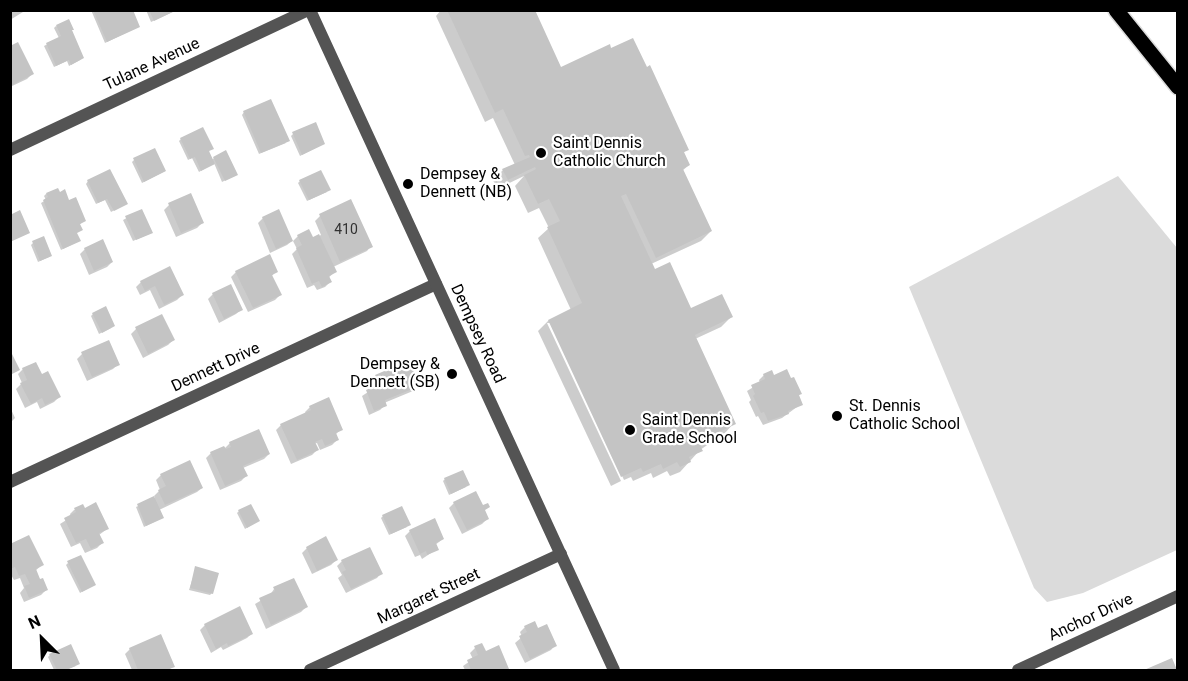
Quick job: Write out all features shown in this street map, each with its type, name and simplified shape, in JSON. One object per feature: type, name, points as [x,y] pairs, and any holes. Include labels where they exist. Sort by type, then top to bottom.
[{"type":"main road","points":[[1116,10],[1178,87]]},
{"type":"street","name":"Tulane Avenue","points":[[10,150],[309,10]]},
{"type":"street","name":"Dempsey Road","points":[[309,10],[614,670]]},
{"type":"street","name":"Dennett Drive","points":[[10,482],[436,284]]},
{"type":"street","name":"Margaret Street","points":[[310,670],[561,554]]},
{"type":"street","name":"Anchor Drive","points":[[1018,670],[1178,596]]},
{"type":"shaded area","points":[[1118,176],[1177,248],[1177,550],[1083,593],[1047,602],[1034,588],[909,287]]},
{"type":"building","points":[[93,10],[133,10],[140,27],[107,42]]},
{"type":"building","points":[[149,10],[177,10],[154,21]]},
{"type":"building","points":[[447,10],[535,10],[561,67],[610,44],[611,48],[633,38],[647,67],[650,65],[689,150],[684,152],[690,165],[683,169],[712,231],[656,258],[626,194],[621,196],[655,269],[670,262],[691,308],[722,294],[733,317],[695,335],[736,424],[717,433],[719,437],[700,446],[703,451],[689,457],[691,462],[680,467],[677,462],[663,469],[661,464],[643,472],[641,468],[621,477],[548,320],[582,303],[547,227],[560,221],[549,199],[538,204],[524,175],[536,169],[535,167],[508,180],[502,169],[530,157],[525,156],[503,109],[495,113]]},
{"type":"building","points":[[69,19],[84,58],[71,65],[69,60],[56,66],[46,43],[61,36],[56,25]]},
{"type":"building","points":[[18,42],[34,74],[10,86],[10,46]]},
{"type":"building","points":[[271,99],[290,141],[261,153],[243,111]]},
{"type":"building","points":[[316,122],[325,144],[302,155],[292,132]]},
{"type":"building","points":[[203,127],[214,149],[209,151],[215,164],[201,171],[195,157],[190,159],[180,138]]},
{"type":"building","points":[[155,148],[166,171],[144,182],[133,158]]},
{"type":"building","points":[[226,150],[238,175],[225,181],[213,157]]},
{"type":"building","points":[[110,169],[128,204],[114,211],[107,199],[98,203],[87,180]]},
{"type":"building","points":[[321,170],[331,190],[309,200],[299,180]]},
{"type":"building","points":[[58,188],[60,192],[65,189],[69,200],[76,197],[86,221],[80,224],[83,230],[77,233],[81,241],[63,249],[43,200],[48,197],[46,193]]},
{"type":"building","points":[[191,193],[204,223],[181,233],[168,203]]},
{"type":"building","points":[[351,199],[373,247],[340,262],[319,214]]},
{"type":"building","points":[[142,209],[153,233],[136,240],[125,216]]},
{"type":"building","points":[[279,209],[293,241],[276,249],[262,217]]},
{"type":"building","points":[[20,210],[30,233],[10,242],[10,215]]},
{"type":"building","points":[[309,229],[313,237],[319,234],[337,272],[329,276],[332,282],[322,287],[319,281],[312,284],[296,248],[302,245],[297,235]]},
{"type":"building","points":[[44,236],[52,256],[40,261],[32,241]]},
{"type":"building","points":[[103,239],[113,262],[94,271],[84,248]]},
{"type":"building","points":[[270,254],[278,272],[272,275],[282,295],[253,308],[235,271]]},
{"type":"building","points":[[170,266],[184,295],[164,305],[155,286],[145,291],[140,281]]},
{"type":"building","points":[[231,284],[243,310],[224,319],[212,293]]},
{"type":"building","points":[[106,306],[115,326],[102,333],[92,313]]},
{"type":"building","points":[[162,314],[175,340],[148,354],[135,327]]},
{"type":"building","points":[[109,340],[120,365],[92,377],[81,352]]},
{"type":"building","points":[[10,350],[20,370],[10,375]]},
{"type":"building","points":[[36,362],[42,374],[48,371],[61,397],[45,405],[42,398],[31,404],[20,383],[27,380],[22,368]]},
{"type":"building","points":[[410,363],[420,386],[385,400],[387,406],[374,411],[366,390],[379,384],[375,375]]},
{"type":"building","points":[[787,369],[791,378],[794,377],[802,394],[799,395],[803,405],[788,411],[789,414],[768,421],[764,412],[761,413],[753,396],[755,394],[751,385],[765,379],[763,374],[772,370],[774,375]]},
{"type":"building","points":[[329,397],[343,430],[336,433],[339,440],[325,446],[322,439],[315,442],[319,450],[297,460],[280,424],[311,410],[309,406]]},
{"type":"building","points":[[259,429],[270,454],[243,466],[248,476],[225,486],[210,452],[224,446],[226,449],[231,447],[229,442]]},
{"type":"building","points":[[190,460],[203,488],[165,505],[158,490],[166,486],[160,474]]},
{"type":"building","points":[[463,470],[470,485],[451,494],[444,478]]},
{"type":"building","points":[[476,491],[483,505],[488,503],[490,507],[485,510],[489,519],[467,530],[453,502]]},
{"type":"building","points":[[154,496],[164,518],[146,526],[137,504]]},
{"type":"building","points":[[96,502],[109,529],[99,533],[104,543],[91,549],[86,539],[76,543],[64,518],[76,512],[74,508],[83,504],[85,508]]},
{"type":"building","points":[[251,504],[260,521],[247,528],[238,510]]},
{"type":"building","points":[[402,506],[411,525],[391,534],[382,515]]},
{"type":"building","points":[[435,518],[444,539],[436,543],[439,550],[427,555],[426,551],[420,554],[409,530]]},
{"type":"building","points":[[29,535],[44,565],[36,569],[48,590],[29,598],[24,586],[30,584],[25,574],[19,576],[15,567],[10,569],[10,544]]},
{"type":"building","points":[[326,536],[338,560],[317,571],[306,547]]},
{"type":"building","points":[[370,547],[383,574],[351,589],[342,572],[346,570],[341,560]]},
{"type":"building","points":[[81,555],[96,585],[82,592],[67,561]]},
{"type":"building","points":[[195,566],[219,573],[213,594],[190,588]]},
{"type":"building","points":[[294,578],[308,607],[271,625],[259,598],[275,591],[273,587]]},
{"type":"building","points":[[240,606],[253,634],[216,649],[204,624]]},
{"type":"building","points":[[535,621],[538,628],[547,624],[557,646],[530,659],[519,636],[527,632],[524,626]]},
{"type":"building","points":[[161,634],[175,667],[166,670],[138,670],[129,648]]},
{"type":"building","points":[[482,643],[486,651],[499,645],[509,669],[471,670],[467,660],[478,655],[474,646]]},
{"type":"building","points":[[71,644],[80,664],[66,670],[57,670],[49,654]]},
{"type":"building","points":[[1172,658],[1177,670],[1144,670]]},
{"type":"place","name":"Saint Dennis Catholic Church","points":[[541,153]]},
{"type":"place","name":"Dempsey & Dennett (NB)","points":[[408,184]]},
{"type":"place","name":"Dempsey & Dennett (SB)","points":[[452,374]]},
{"type":"place","name":"St. Dennis Catholic School","points":[[837,416]]},
{"type":"place","name":"Saint Dennis Grade School","points":[[630,430]]}]
